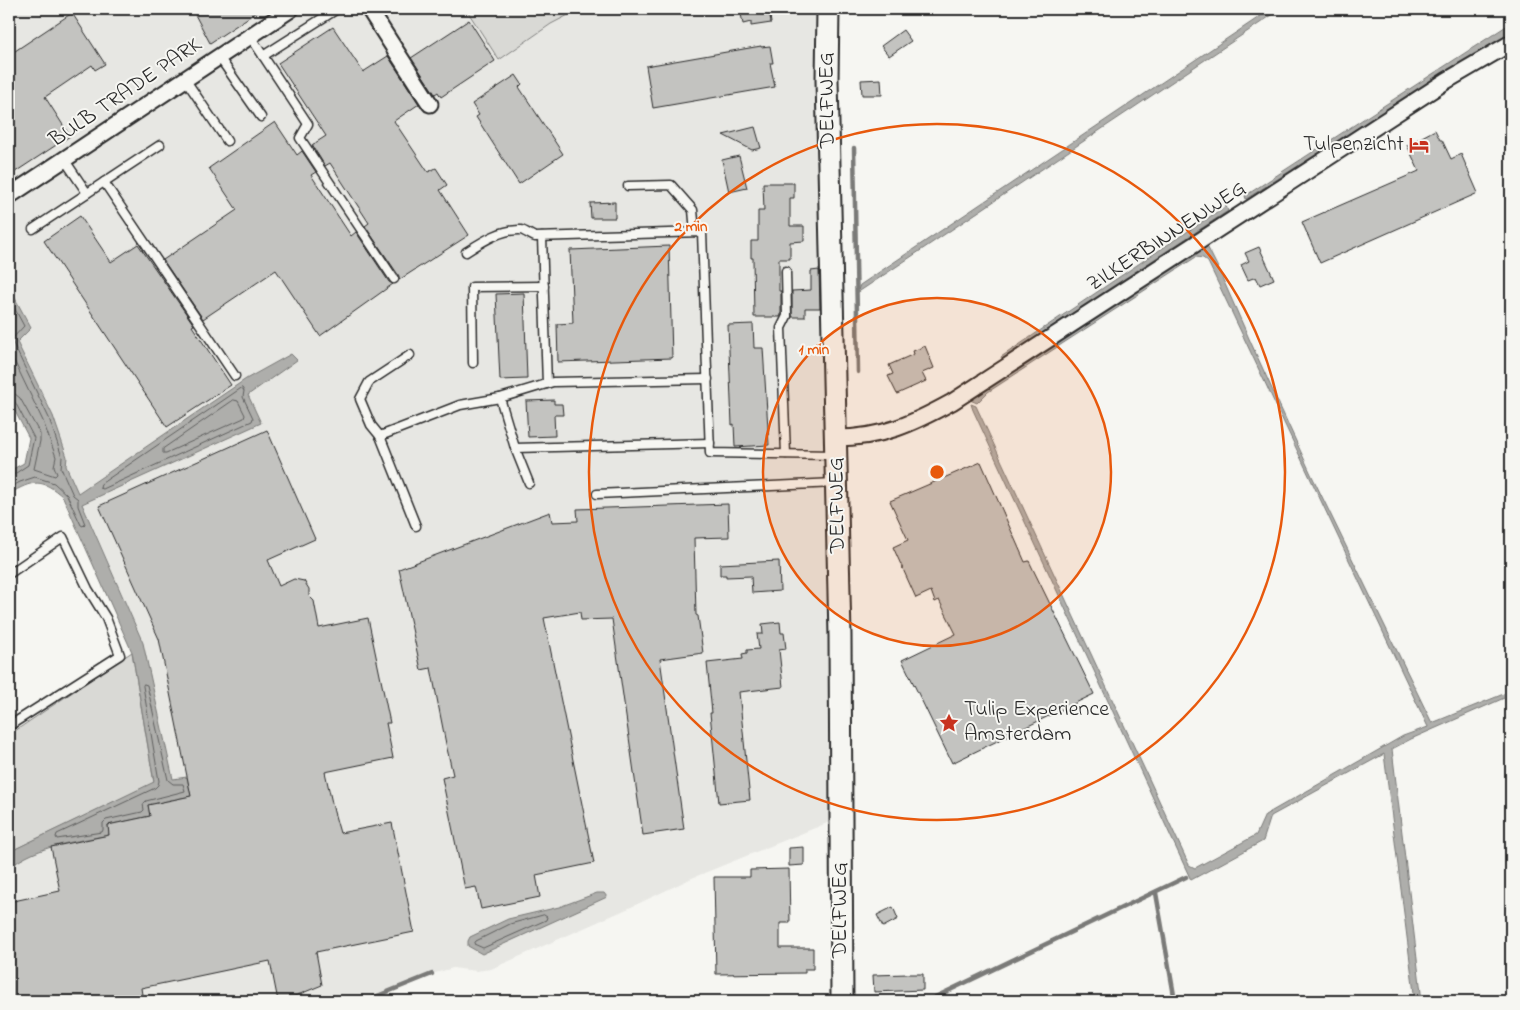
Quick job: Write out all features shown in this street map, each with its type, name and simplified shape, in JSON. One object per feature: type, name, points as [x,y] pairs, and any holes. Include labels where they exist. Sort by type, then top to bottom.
[{"type":"main road","name":"DELFWEG","points":[[828,9],[827,80],[841,694],[842,1001]]},
{"type":"street","name":"BULB TRADE PARK","points":[[9,196],[291,9]]},
{"type":"street","points":[[369,9],[430,104]]},
{"type":"street","name":"ZILKERBINNENWEG","points":[[836,447],[916,422],[952,402],[1446,81],[1511,43]]},
{"type":"lane","points":[[263,56],[337,9]]},
{"type":"lane","points":[[250,36],[308,124],[300,138],[394,279]]},
{"type":"lane","points":[[219,56],[261,116]]},
{"type":"lane","points":[[185,79],[227,141]]},
{"type":"lane","points":[[34,229],[160,145]]},
{"type":"lane","points":[[64,159],[87,193]]},
{"type":"lane","points":[[104,182],[235,376]]},
{"type":"lane","points":[[628,186],[671,185],[694,210],[695,232]]},
{"type":"lane","points":[[466,252],[490,238],[506,232],[522,230],[535,237],[702,232],[710,453],[786,454],[836,447]]},
{"type":"lane","points":[[542,237],[547,384]]},
{"type":"lane","points":[[786,270],[786,316],[781,328],[786,454]]},
{"type":"lane","points":[[473,363],[472,286],[544,286]]},
{"type":"lane","points":[[410,355],[369,382],[360,399],[370,425],[380,436],[416,526]]},
{"type":"lane","points":[[380,436],[460,405],[500,398],[553,382],[708,379]]},
{"type":"lane","points":[[500,398],[515,448],[530,483]]},
{"type":"lane","points":[[515,448],[710,443]]},
{"type":"lane","points":[[597,494],[837,483]]},
{"type":"lane","points":[[9,574],[63,537],[88,589],[106,618],[120,655],[9,726]]},
{"type":"shaded area","points":[[9,9],[820,9],[832,821],[692,878],[491,969],[476,971],[453,968],[432,974],[363,1001],[9,1001],[9,868],[21,858],[53,845],[109,835],[108,825],[150,816],[148,805],[191,796],[173,779],[143,643],[66,465],[67,457],[53,416],[17,341],[31,328],[9,287]]},
{"type":"shaded area","points":[[466,9],[564,9],[564,11],[580,9],[551,24],[499,60]]},
{"type":"shaded area","points":[[132,652],[154,783],[9,852],[9,735]]},
{"type":"water","points":[[1271,9],[1281,9],[857,293],[860,285]]},
{"type":"water","points":[[1511,23],[1511,33],[1246,199],[1245,196]]},
{"type":"water","points":[[1226,206],[1228,211],[1002,359],[1001,357]]},
{"type":"water","points":[[1207,246],[1311,474],[1432,723],[1511,691],[1511,695],[1392,749],[1422,1001],[1415,1001],[1384,754],[1271,816],[1263,841],[1191,880],[971,404],[976,406],[1189,865],[1195,868],[1256,835],[1265,815],[1403,736],[1428,727],[1208,262],[1203,258],[1196,257],[988,392],[977,403],[970,400]]},
{"type":"water","points":[[9,287],[31,328],[17,342],[53,416],[67,457],[66,466],[78,493],[246,379],[291,354],[297,360],[248,395],[261,423],[82,504],[143,643],[173,779],[187,777],[191,796],[148,805],[150,816],[108,825],[109,835],[44,849],[20,860],[9,868],[9,852],[154,782],[132,652],[63,497],[49,487],[37,483],[25,486],[9,494],[9,471],[24,463],[29,438],[9,400]]},
{"type":"water","points":[[597,893],[604,893],[607,897],[482,954],[468,946],[470,937],[508,919],[559,907]]},
{"type":"building","points":[[192,9],[261,9],[210,43]]},
{"type":"building","points":[[740,9],[769,9],[771,23],[751,26],[751,22],[743,24]]},
{"type":"building","points":[[72,13],[105,64],[95,70],[92,65],[45,97],[70,136],[9,176],[9,55]]},
{"type":"building","points":[[469,20],[495,61],[441,97],[438,92],[435,94],[411,58]]},
{"type":"building","points":[[333,27],[363,72],[388,56],[419,104],[394,121],[428,172],[436,168],[447,185],[440,190],[469,235],[399,280],[399,276],[365,226],[369,223],[330,163],[325,166],[312,145],[326,136],[278,63]]},
{"type":"building","points":[[903,30],[911,41],[889,56],[881,46]]},
{"type":"building","points":[[770,46],[773,63],[770,63],[775,87],[653,108],[646,66]]},
{"type":"building","points":[[516,75],[522,84],[519,87],[563,154],[519,184],[476,117],[479,115],[472,104]]},
{"type":"building","points":[[881,79],[882,95],[862,95],[861,80]]},
{"type":"building","points":[[275,122],[297,155],[302,151],[316,172],[311,175],[351,236],[356,232],[389,282],[393,284],[320,336],[276,270],[203,319],[163,260],[237,210],[209,168]]},
{"type":"building","points":[[755,127],[761,148],[752,150],[723,135]]},
{"type":"building","points":[[1435,130],[1451,159],[1461,154],[1478,193],[1320,263],[1302,222],[1419,171],[1407,145]]},
{"type":"building","points":[[739,156],[747,188],[729,192],[722,160]]},
{"type":"building","points":[[763,183],[794,183],[794,198],[790,198],[790,226],[804,226],[804,241],[790,242],[790,259],[779,259],[780,317],[754,317],[751,241],[758,241],[758,211],[764,211]]},
{"type":"building","points":[[615,202],[615,218],[591,218],[590,203]]},
{"type":"building","points":[[80,216],[111,262],[138,244],[194,325],[192,326],[231,385],[167,427],[44,241]]},
{"type":"building","points":[[669,246],[672,358],[558,362],[557,324],[573,323],[570,250]]},
{"type":"building","points":[[1259,247],[1274,279],[1260,285],[1256,277],[1248,280],[1241,265],[1249,261],[1245,253]]},
{"type":"building","points":[[819,270],[820,308],[805,308],[805,317],[792,317],[792,291],[811,290],[811,271]]},
{"type":"building","points":[[524,293],[527,379],[500,380],[496,294]]},
{"type":"building","points":[[753,324],[754,348],[763,348],[769,445],[735,447],[734,424],[732,425],[728,325]]},
{"type":"building","points":[[925,346],[934,368],[922,373],[926,381],[897,394],[888,376],[893,374],[889,365],[914,354],[913,351]]},
{"type":"building","points":[[554,400],[554,404],[562,404],[563,415],[554,415],[555,436],[528,437],[526,401]]},
{"type":"building","points":[[267,430],[315,539],[268,560],[279,586],[294,579],[304,581],[309,589],[309,596],[314,601],[319,628],[368,618],[390,723],[386,723],[393,758],[325,772],[340,833],[392,823],[414,932],[316,952],[322,985],[283,1001],[278,1001],[270,961],[141,988],[143,1001],[9,1001],[9,957],[15,956],[9,928],[9,902],[60,891],[51,847],[109,835],[108,825],[150,816],[148,805],[191,796],[159,639],[99,506]]},
{"type":"building","points":[[981,462],[1025,562],[1029,561],[1094,694],[952,763],[902,660],[956,634],[939,600],[935,602],[931,591],[916,598],[893,547],[908,540],[890,501]]},
{"type":"building","points":[[728,504],[729,537],[694,538],[696,615],[698,616],[703,653],[660,659],[684,829],[643,835],[612,619],[581,620],[580,612],[544,618],[594,863],[536,875],[540,897],[481,909],[476,887],[465,889],[442,778],[453,775],[431,668],[421,670],[399,569],[550,512],[552,522],[578,521],[577,509]]},
{"type":"building","points":[[779,561],[780,591],[752,593],[751,576],[726,577],[726,575],[720,575],[720,564]]},
{"type":"building","points":[[780,622],[781,633],[784,633],[786,649],[779,650],[783,687],[739,692],[750,800],[719,803],[707,663],[743,659],[742,654],[747,653],[747,650],[759,649],[757,634],[763,634],[762,624]]},
{"type":"building","points":[[804,847],[804,865],[789,866],[789,848]]},
{"type":"building","points":[[789,869],[790,923],[780,923],[780,948],[813,948],[813,969],[805,969],[805,973],[716,974],[714,877],[750,877],[750,870]]},
{"type":"building","points":[[893,907],[898,919],[883,927],[877,915]]},
{"type":"building","points":[[923,974],[923,990],[874,992],[873,975]]},
{"type":"waterway","points":[[854,148],[858,372]]},
{"type":"waterway","points":[[927,1001],[1186,877]]},
{"type":"waterway","points":[[1156,893],[1175,1001]]},
{"type":"waterway","points":[[365,1001],[432,974]]},
{"type":"place","name":"Tulpenzicht","points":[[1419,145]]},
{"type":"place","name":"Tulip Experience Amsterdam","points":[[949,723]]}]
